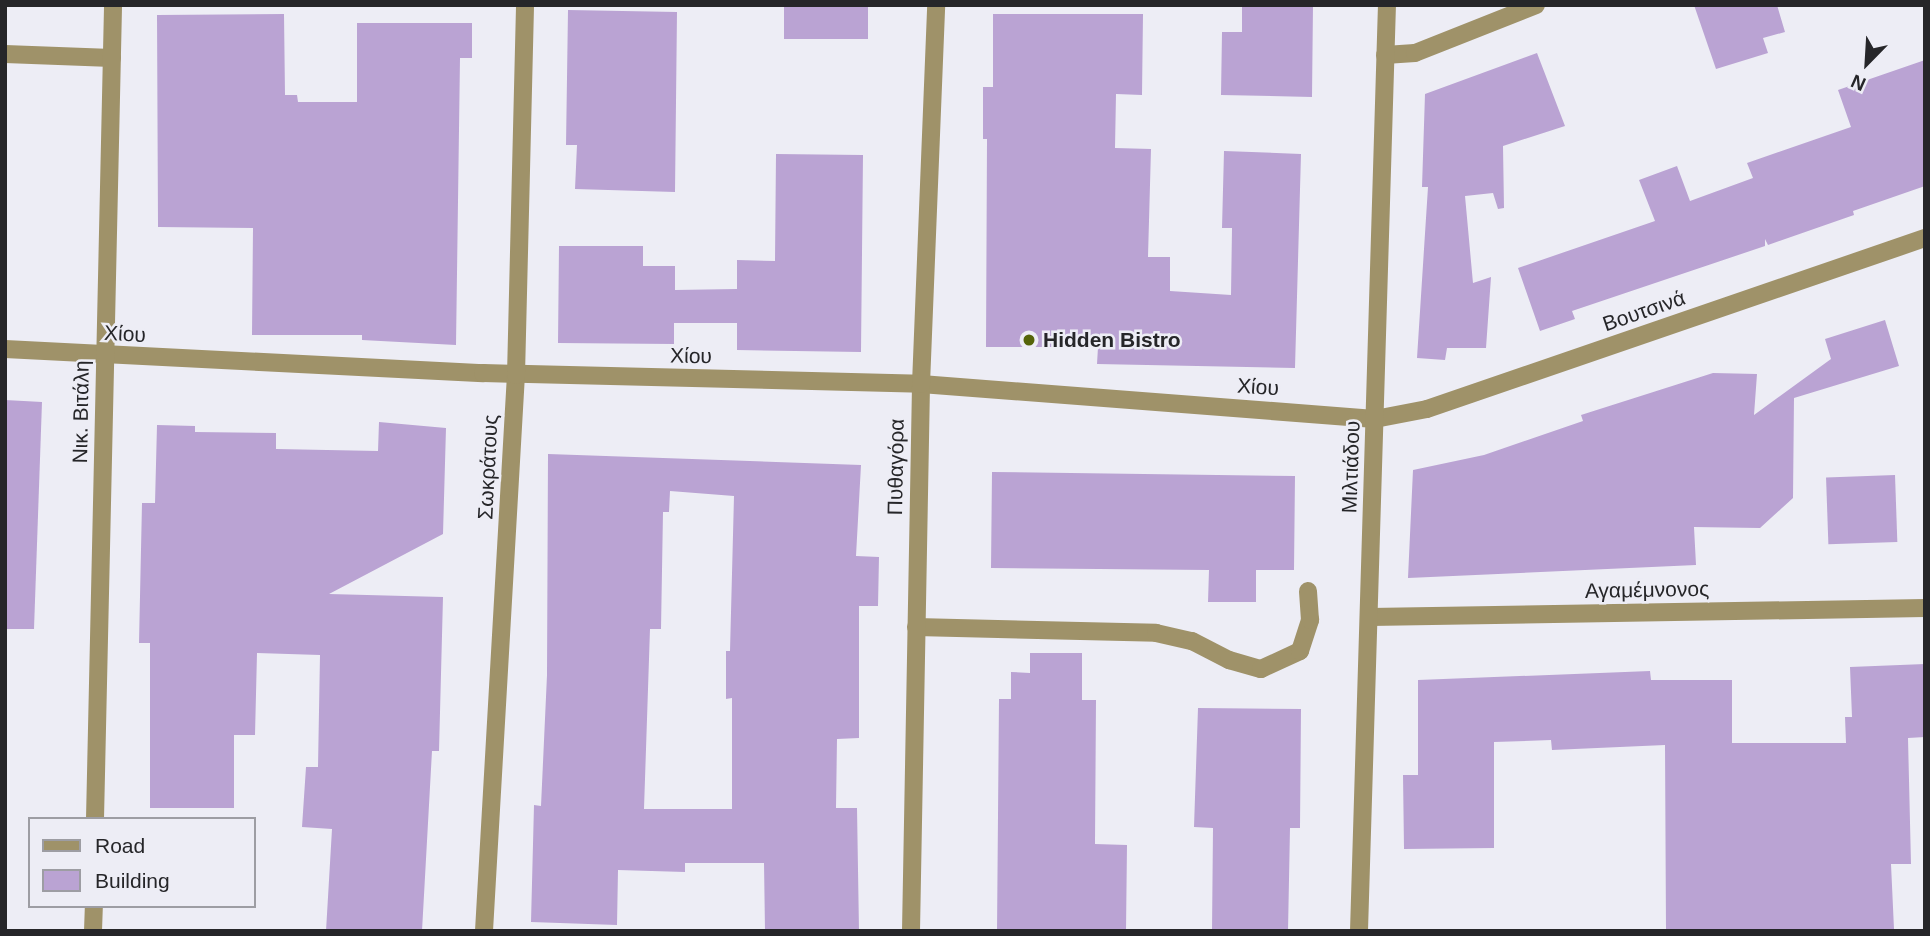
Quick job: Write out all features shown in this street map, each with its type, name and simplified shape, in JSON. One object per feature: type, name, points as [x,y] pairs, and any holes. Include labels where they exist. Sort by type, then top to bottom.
[{"type":"street","name":"Νικ. Βιτάλη","points":[[95,817],[113,5]]},
{"type":"street","name":"Σωκράτους","points":[[484,931],[516,375],[525,5]]},
{"type":"street","name":"Πυθαγόρα","points":[[911,931],[920,384],[936,5]]},
{"type":"street","name":"Μιλτιάδου","points":[[1359,931],[1387,5]]},
{"type":"street","points":[[1385,55],[1415,53],[1536,5]]},
{"type":"street","points":[[5,54],[112,58]]},
{"type":"street","name":"Βουτσινά","points":[[1375,419],[1427,410],[1925,237]]},
{"type":"street","name":"Χίου","points":[[5,349],[516,375],[920,384],[1375,419]]},
{"type":"street","points":[[916,627],[1156,633],[1192,641],[1229,660],[1261,668],[1300,651],[1310,620],[1308,591]]},
{"type":"street","name":"Αγαμέμνονος","points":[[1370,617],[1925,608]]},
{"type":"street","points":[[93,931],[94,908]]},
{"type":"building","points":[[784,5],[868,5],[868,39],[784,39]]},
{"type":"building","points":[[1242,5],[1313,5],[1312,97],[1221,95],[1222,32],[1242,32]]},
{"type":"building","points":[[1694,5],[1777,5],[1785,32],[1763,38],[1768,53],[1716,69]]},
{"type":"building","points":[[568,10],[677,12],[675,192],[575,189],[577,145],[566,145]]},
{"type":"building","points":[[284,14],[285,95],[297,95],[298,102],[357,102],[357,23],[472,23],[472,58],[460,58],[456,345],[362,340],[362,335],[252,335],[253,228],[158,227],[157,15]]},
{"type":"building","points":[[993,14],[1143,14],[1142,95],[1116,94],[1115,148],[1151,149],[1148,257],[1170,257],[1170,291],[1231,295],[1232,228],[1222,228],[1224,151],[1301,154],[1295,368],[1097,364],[1098,347],[986,347],[987,139],[983,139],[983,87],[993,87]]},
{"type":"building","points":[[1537,53],[1565,126],[1503,146],[1504,208],[1498,209],[1493,193],[1465,196],[1473,283],[1491,277],[1486,348],[1447,348],[1445,360],[1417,358],[1428,187],[1422,187],[1425,94]]},
{"type":"building","points":[[1925,60],[1925,186],[1853,211],[1854,215],[1768,245],[1765,239],[1765,246],[1572,311],[1575,319],[1540,331],[1518,268],[1655,221],[1639,180],[1677,166],[1690,201],[1753,178],[1747,163],[1851,127],[1838,90]]},
{"type":"building","points":[[776,154],[863,155],[861,352],[737,350],[737,323],[674,323],[674,344],[558,343],[559,246],[643,246],[643,266],[675,266],[675,290],[737,289],[737,260],[775,261]]},
{"type":"building","points":[[1885,320],[1899,366],[1794,398],[1793,498],[1760,528],[1694,527],[1696,565],[1408,578],[1413,470],[1484,455],[1583,421],[1581,415],[1713,373],[1757,374],[1754,415],[1831,359],[1825,339]]},
{"type":"building","points":[[5,400],[42,402],[34,629],[5,629]]},
{"type":"building","points":[[379,422],[446,428],[443,534],[329,594],[443,597],[439,751],[432,751],[422,931],[326,931],[332,829],[302,827],[306,767],[318,767],[320,655],[257,653],[255,735],[234,735],[234,808],[150,808],[150,643],[139,643],[142,503],[155,503],[157,425],[195,426],[195,432],[276,433],[276,449],[378,451]]},
{"type":"building","points":[[548,454],[861,465],[856,556],[879,557],[878,606],[859,606],[859,738],[837,739],[836,808],[857,808],[859,931],[765,931],[764,863],[685,863],[685,872],[618,870],[617,925],[531,922],[534,805],[541,806],[547,675]],"holes":[[[670,491],[734,496],[730,651],[726,651],[726,699],[732,698],[732,809],[644,809],[650,629],[661,629],[663,512],[669,512]]]},
{"type":"building","points":[[992,472],[1295,476],[1294,570],[1256,570],[1256,602],[1208,602],[1209,570],[991,568]]},
{"type":"building","points":[[1895,475],[1897,542],[1828,544],[1826,477]]},
{"type":"building","points":[[1030,653],[1082,653],[1082,700],[1096,700],[1095,844],[1127,845],[1126,931],[997,931],[999,699],[1011,699],[1011,672],[1030,673]]},
{"type":"building","points":[[1925,664],[1925,737],[1908,738],[1911,864],[1891,864],[1894,929],[1666,931],[1665,745],[1552,750],[1551,740],[1494,742],[1494,848],[1404,849],[1403,775],[1418,775],[1418,680],[1650,671],[1651,680],[1732,680],[1732,743],[1846,743],[1845,717],[1852,717],[1850,667]]},
{"type":"building","points":[[1198,708],[1301,709],[1300,828],[1290,828],[1288,931],[1212,931],[1213,828],[1194,827]]},
{"type":"place","name":"Hidden Bistro","points":[[1029,340]]}]
